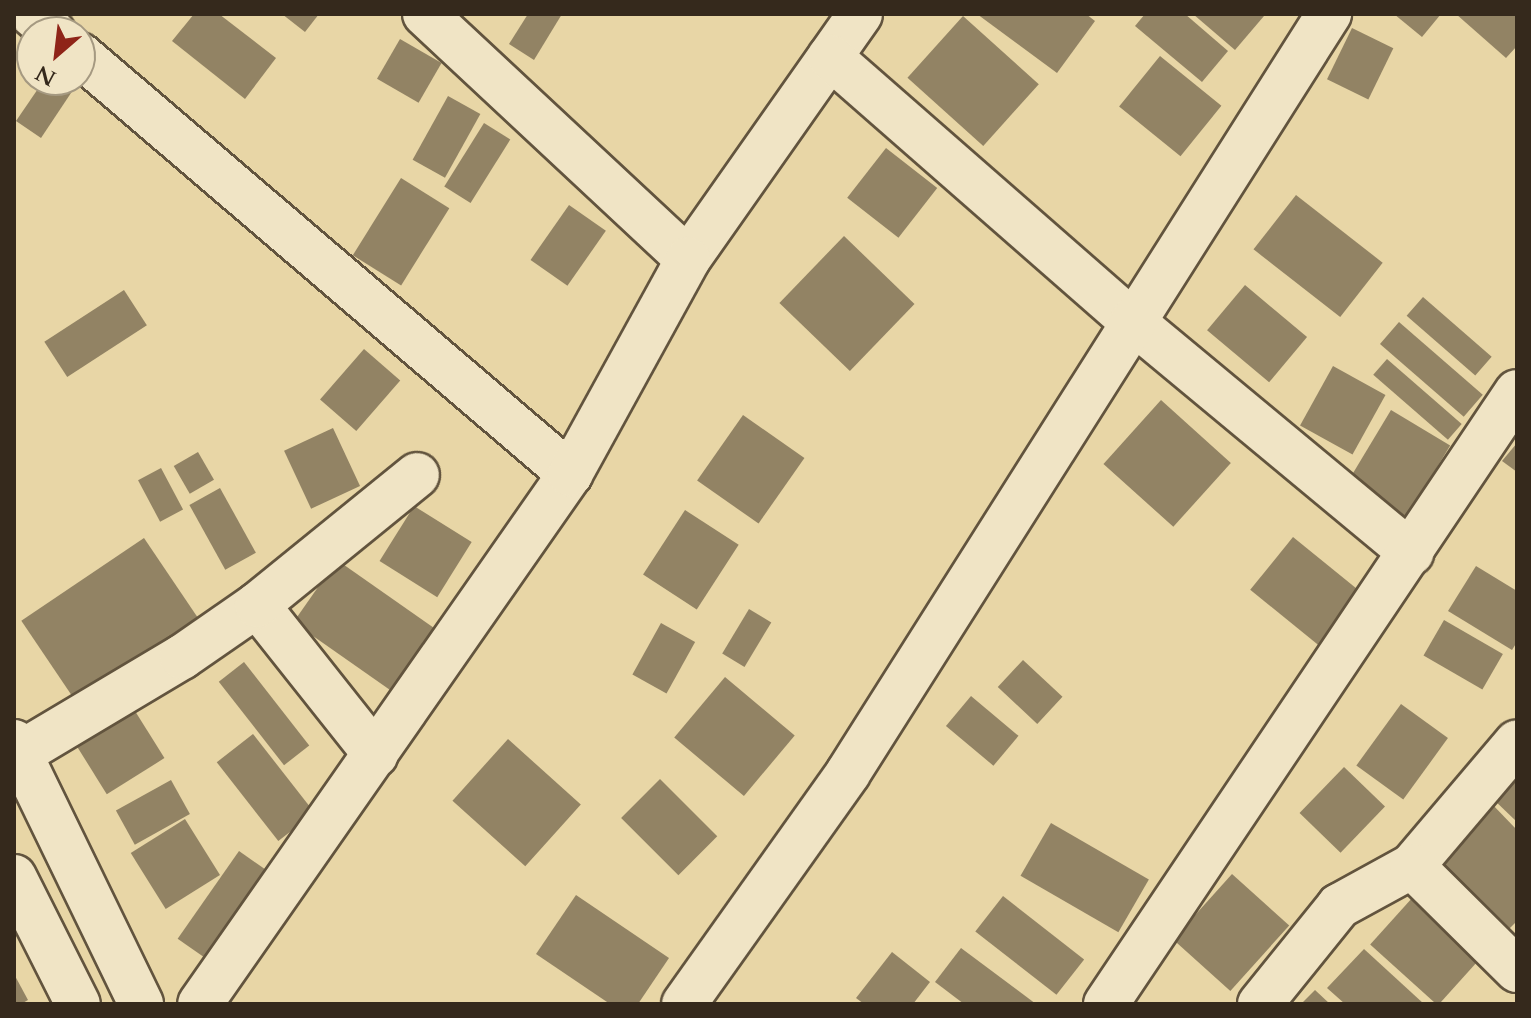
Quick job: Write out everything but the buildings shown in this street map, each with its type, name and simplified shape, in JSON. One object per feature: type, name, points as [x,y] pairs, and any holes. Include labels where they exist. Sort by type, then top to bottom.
[{"type":"street","points":[[425,14],[688,259]]},
{"type":"street","points":[[200,1004],[570,474],[688,259],[860,14]]},
{"type":"street","points":[[684,1004],[848,773],[1329,14]]},
{"type":"street","points":[[830,57],[1132,321],[1411,553]]},
{"type":"street","points":[[96,69],[570,474]]},
{"type":"street","points":[[1106,1004],[1517,392]]},
{"type":"street","points":[[141,1004],[16,751],[182,657],[257,605],[417,475]]},
{"type":"street","points":[[257,605],[376,755]]},
{"type":"street","points":[[1260,1004],[1339,906],[1412,866],[1517,742]]},
{"type":"street","points":[[1412,866],[1517,970]]},
{"type":"street","points":[[14,877],[78,1004]]}]
